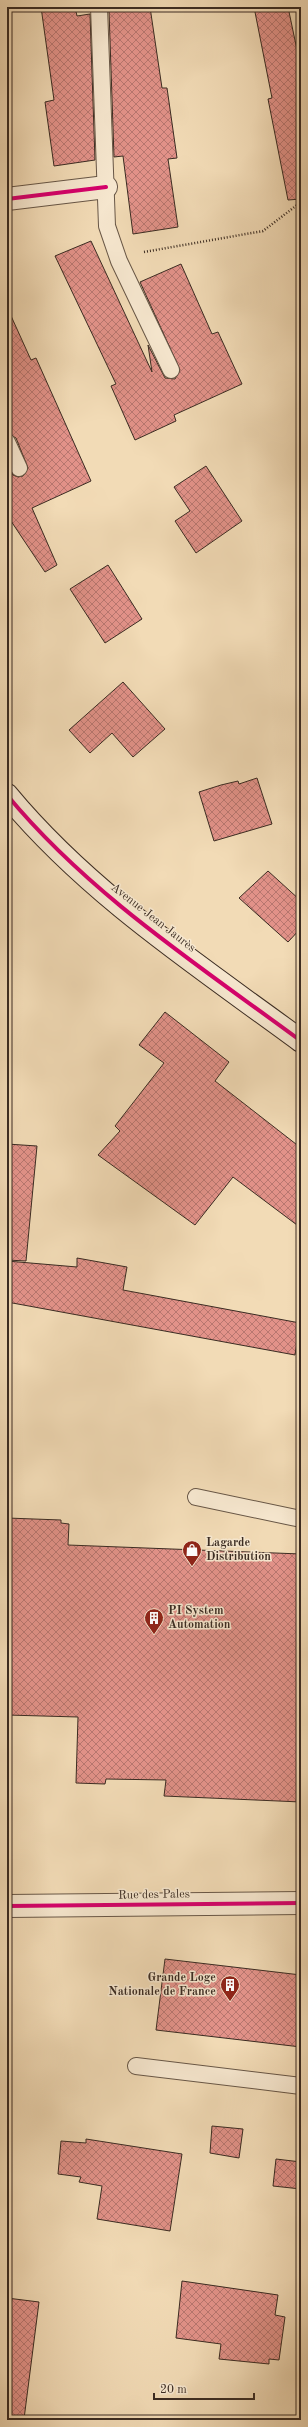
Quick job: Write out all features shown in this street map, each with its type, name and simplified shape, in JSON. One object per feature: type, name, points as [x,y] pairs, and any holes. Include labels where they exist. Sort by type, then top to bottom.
[{"type":"street","points":[[7,199],[106,187]]},
{"type":"street","name":"Avenue Jean Jaurès","points":[[7,795],[27,819],[80,872],[135,919],[301,1041]]},
{"type":"street","name":"Rue des Pales","points":[[7,1906],[301,1903]]},
{"type":"lane","points":[[99,7],[107,226],[119,261],[171,370]]},
{"type":"lane","points":[[7,442],[19,468]]},
{"type":"lane","points":[[196,1497],[301,1519]]},
{"type":"lane","points":[[136,2066],[301,2086]]},
{"type":"path","points":[[119,261],[137,253],[263,231],[301,202]]},
{"type":"building","points":[[41,7],[75,7],[77,16],[90,14],[95,160],[54,166],[45,102],[54,100]]},
{"type":"building","points":[[130,7],[150,7],[162,88],[167,88],[177,158],[168,159],[178,227],[133,234],[123,156],[114,157],[109,11]]},
{"type":"building","points":[[254,7],[288,7],[301,69],[301,199],[288,200],[268,99],[272,98]]},
{"type":"building","points":[[91,241],[152,372],[148,345],[165,378],[175,379],[180,370],[140,282],[181,264],[212,334],[218,332],[242,384],[174,415],[176,421],[135,440],[111,386],[116,384],[55,256]]},
{"type":"building","points":[[7,307],[31,360],[36,358],[91,481],[32,508],[57,565],[45,572],[9,518],[7,519],[7,465],[13,475],[18,477],[23,476],[28,468],[16,438],[7,433]]},
{"type":"building","points":[[206,466],[242,521],[196,553],[175,521],[190,511],[174,487]]},
{"type":"building","points":[[108,565],[142,619],[105,643],[70,589]]},
{"type":"building","points":[[123,682],[165,729],[133,757],[112,733],[90,753],[69,730]]},
{"type":"building","points":[[257,778],[272,824],[214,841],[199,792],[221,785],[238,781],[239,784]]},
{"type":"building","points":[[268,871],[301,901],[301,928],[288,942],[239,898]]},
{"type":"building","points":[[165,1012],[229,1062],[215,1081],[301,1148],[301,1228],[233,1177],[195,1225],[98,1155],[120,1131],[115,1126],[164,1063],[139,1045]]},
{"type":"building","points":[[7,1144],[37,1146],[26,1261],[7,1260]]},
{"type":"building","points":[[77,1258],[127,1267],[123,1290],[300,1323],[295,1355],[7,1302],[7,1261],[77,1267]]},
{"type":"building","name":"PI System Automation","points":[[7,1518],[61,1520],[61,1523],[69,1524],[68,1545],[301,1554],[301,1802],[164,1796],[166,1780],[106,1779],[105,1784],[76,1783],[78,1717],[7,1715]]},
{"type":"building","name":"Grande Loge Nationale de France","points":[[165,1959],[301,1975],[301,2047],[156,2030]]},
{"type":"building","points":[[212,2126],[243,2129],[239,2158],[210,2153]]},
{"type":"building","points":[[86,2139],[182,2154],[170,2231],[97,2219],[102,2186],[79,2182],[81,2177],[58,2174],[61,2141],[86,2143]]},
{"type":"building","points":[[276,2159],[301,2162],[301,2189],[273,2186]]},
{"type":"building","points":[[182,2281],[278,2295],[275,2315],[285,2317],[279,2360],[269,2359],[269,2364],[219,2359],[221,2344],[176,2338]]},
{"type":"building","points":[[7,2298],[39,2302],[24,2419],[7,2418]]},
{"type":"cycle path","points":[[7,199],[106,187]]},
{"type":"cycle path","points":[[7,795],[39,831],[73,865],[146,927],[301,1041]]},
{"type":"cycle path","points":[[7,1906],[301,1903]]},
{"type":"place","name":"Lagarde Distribution","points":[[192,1567]]},
{"type":"place","name":"PI System Automation","points":[[154,1635]]},
{"type":"place","name":"Grande Loge Nationale de France","points":[[230,2002]]}]
